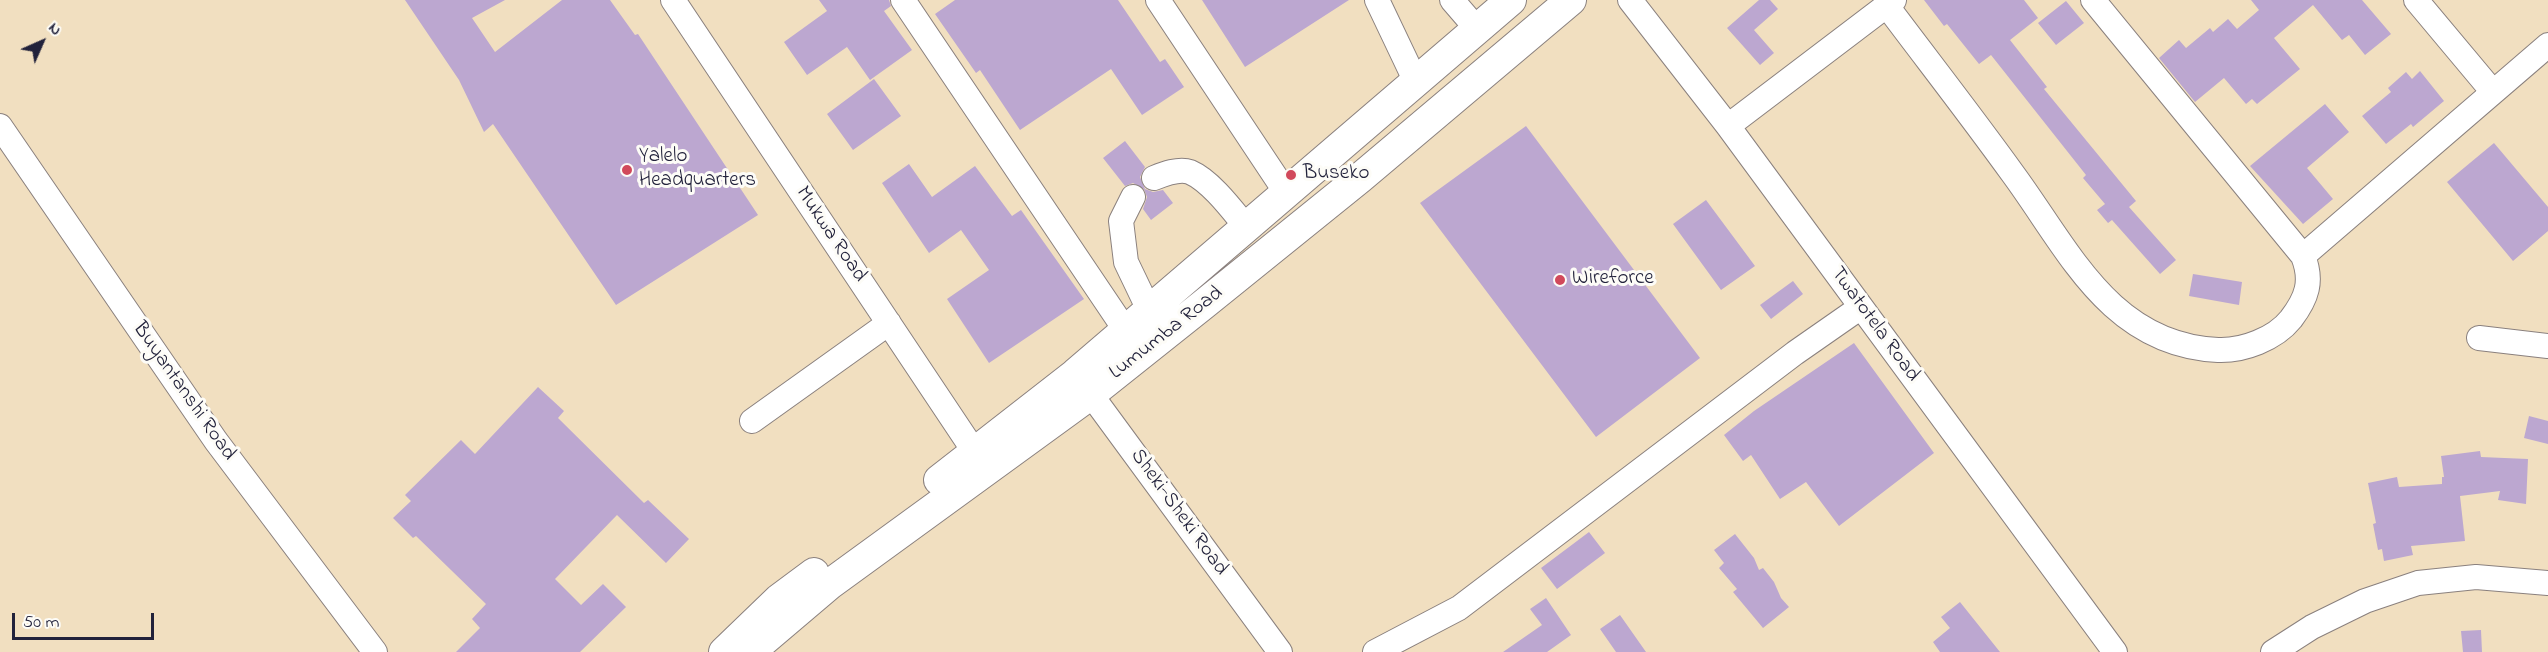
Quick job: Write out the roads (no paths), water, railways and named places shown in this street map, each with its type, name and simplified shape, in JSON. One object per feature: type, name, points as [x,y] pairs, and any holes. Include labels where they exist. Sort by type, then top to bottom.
[{"type":"main road","name":"Lumumba Road","points":[[1083,384],[1126,331],[1149,310],[1511,0]]},
{"type":"main road","name":"Lumumba Road","points":[[750,652],[981,462],[1360,178],[1571,0]]},
{"type":"main road","name":"Lumumba Road","points":[[724,652],[779,599],[981,462]]},
{"type":"street","name":"Mukwa Road","points":[[673,0],[981,462]]},
{"type":"street","points":[[903,0],[1126,331]]},
{"type":"street","points":[[1158,0],[1287,194]]},
{"type":"street","points":[[1377,0],[1416,82]]},
{"type":"street","points":[[1452,0],[1478,29]]},
{"type":"street","name":"Twatotela Road","points":[[1630,0],[1728,126],[2115,652]]},
{"type":"street","points":[[1728,126],[1890,3],[2076,265],[2101,295],[2128,319],[2157,336],[2183,347],[2228,351],[2270,336],[2288,322],[2301,306],[2309,272],[2302,256],[2094,0]]},
{"type":"street","points":[[2416,0],[2493,92]]},
{"type":"street","points":[[2302,256],[2548,45]]},
{"type":"street","name":"Buyantanshi Road","points":[[0,126],[216,441],[375,652]]},
{"type":"street","points":[[1154,178],[1171,172],[1189,172],[1218,194],[1247,228]]},
{"type":"street","points":[[1133,197],[1121,221],[1126,262],[1149,310]]},
{"type":"street","points":[[1375,652],[1459,608],[1786,360],[1861,307]]},
{"type":"street","points":[[752,421],[889,323]]},
{"type":"street","points":[[2479,338],[2548,346]]},
{"type":"street","name":"Sheki-Sheki Road","points":[[1083,384],[1280,652]]},
{"type":"street","points":[[2273,652],[2312,627],[2365,601],[2418,583],[2476,577],[2548,583]]},
{"type":"place","name":"Yalelo Headquarters","points":[[627,170]]},
{"type":"place","name":"Buseko","points":[[1291,175]]},
{"type":"place","name":"Wireforce","points":[[1560,280]]}]
